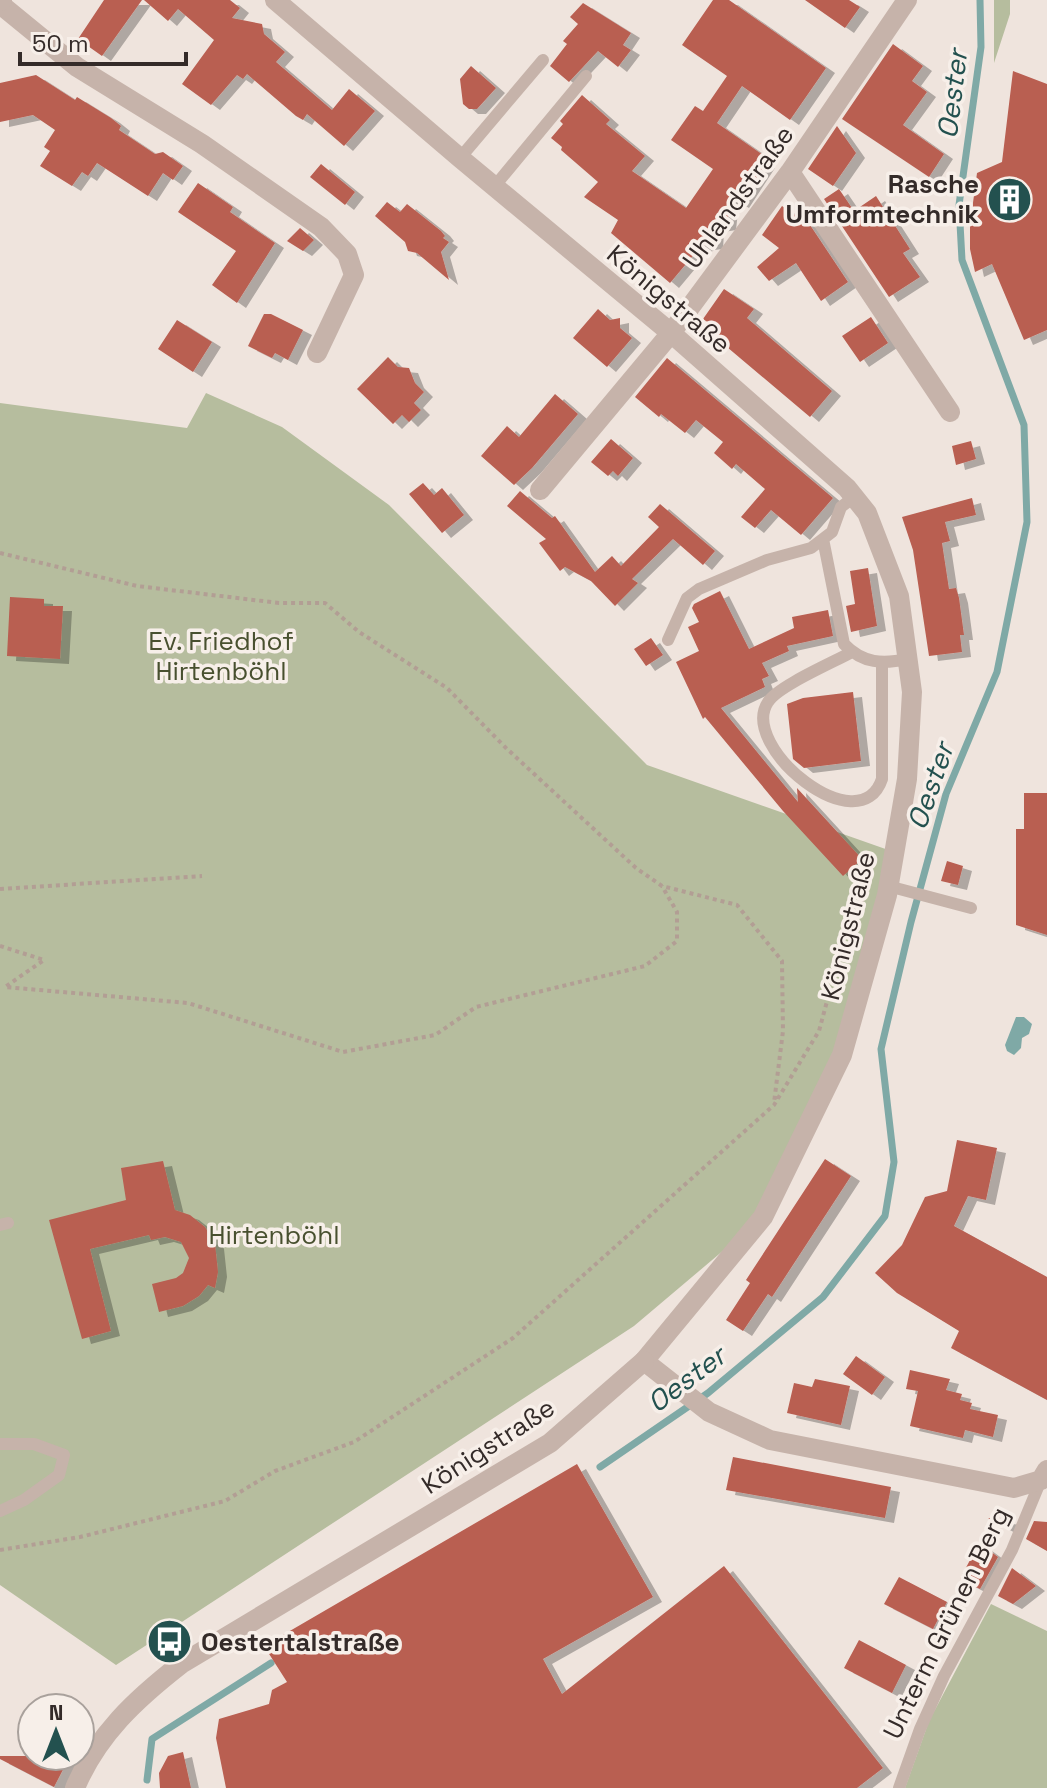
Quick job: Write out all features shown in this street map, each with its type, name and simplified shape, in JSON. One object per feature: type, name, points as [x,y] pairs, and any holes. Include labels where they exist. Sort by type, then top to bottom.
[{"type":"street","name":"Königstraße","points":[[75,1788],[85,1765],[115,1722],[151,1687],[181,1664],[550,1443],[644,1361],[763,1217],[842,1055],[895,890],[907,779],[912,692],[899,596],[867,513],[847,488],[671,333],[275,0]]},
{"type":"street","name":"Uhlandstraße","points":[[540,490],[671,333],[790,172],[907,0]]},
{"type":"street","points":[[1,2],[77,67],[202,144],[321,227],[347,254],[354,275],[317,353]]},
{"type":"street","points":[[790,172],[950,412]]},
{"type":"street","name":"Unterm Grünen Berg","points":[[644,1361],[709,1412],[770,1440],[1014,1488],[1044,1475]]},
{"type":"lane","points":[[460,158],[543,60]]},
{"type":"lane","points":[[494,187],[586,76]]},
{"type":"lane","points":[[668,640],[687,598],[699,589],[767,560],[811,548],[832,532],[841,507],[854,497]]},
{"type":"lane","points":[[823,539],[844,644],[868,661],[882,663],[908,659]]},
{"type":"lane","points":[[852,652],[784,689],[767,702],[762,722],[769,742],[788,767],[811,786],[838,800],[863,802],[878,793],[882,779],[882,663]]},
{"type":"lane","points":[[895,890],[971,908]]},
{"type":"lane","points":[[0,1444],[34,1444],[64,1455],[59,1475],[24,1500],[0,1511]]},
{"type":"lane","name":"Unterm Grünen Berg","points":[[899,1788],[920,1729],[944,1676],[1012,1550],[1044,1475]]},
{"type":"path","points":[[0,553],[137,586],[279,603],[325,603],[359,632],[447,688],[516,758],[636,868],[662,886],[737,905],[782,961],[783,1031],[774,1105]]},
{"type":"path","points":[[0,889],[202,876]]},
{"type":"path","points":[[0,946],[44,960],[5,987],[188,1003],[343,1052],[435,1035],[476,1007],[645,966],[677,941],[677,912],[662,886]]},
{"type":"path","points":[[0,1550],[80,1537],[225,1501],[275,1471],[354,1442],[513,1338],[774,1105],[819,1031],[847,927],[863,897],[895,890]]},
{"type":"green space","points":[[994,0],[1010,0],[1010,14],[994,63]]},
{"type":"green space","name":"Hirtenböhl","points":[[206,393],[282,427],[389,505],[647,765],[894,852],[842,1055],[763,1217],[634,1326],[116,1665],[0,1585],[0,403],[187,428]]},
{"type":"green space","points":[[991,1604],[1047,1631],[1047,1788],[905,1788],[929,1721]]},
{"type":"water","points":[[1016,1017],[1024,1017],[1032,1024],[1029,1034],[1022,1038],[1021,1048],[1014,1055],[1007,1051],[1005,1045]]},
{"type":"building","points":[[104,0],[142,0],[102,56],[78,39]]},
{"type":"building","points":[[144,0],[230,0],[240,8],[232,18],[262,24],[264,34],[285,52],[276,62],[332,110],[349,89],[375,111],[344,146],[307,114],[303,120],[296,116],[247,74],[243,79],[237,75],[211,105],[182,84],[214,40],[178,9],[168,21]]},
{"type":"building","points":[[713,0],[729,0],[826,68],[790,120],[742,86],[717,123],[763,155],[766,163],[740,203],[730,197],[727,225],[715,227],[714,244],[705,245],[696,252],[670,283],[611,233],[618,220],[584,197],[598,182],[551,138],[563,124],[560,121],[582,95],[610,120],[606,124],[645,156],[632,171],[686,208],[713,169],[671,140],[695,106],[703,111],[727,76],[682,45]]},
{"type":"building","points":[[805,0],[849,0],[860,7],[845,28]]},
{"type":"building","points":[[583,3],[631,33],[623,45],[631,50],[618,67],[598,51],[569,82],[550,66],[567,44],[563,41],[578,24],[570,17]]},
{"type":"building","points":[[893,44],[923,66],[912,81],[927,92],[903,125],[944,154],[929,177],[842,119]]},
{"type":"building","points":[[471,66],[496,88],[477,109],[469,109],[463,104],[460,79]]},
{"type":"building","name":"Rasche Umformtechnik","points":[[1013,71],[1047,84],[1047,330],[1024,340],[992,264],[975,272],[970,249],[977,173],[1002,162]]},
{"type":"building","points":[[36,75],[111,118],[121,126],[119,130],[155,154],[163,152],[183,166],[173,180],[163,173],[148,196],[97,163],[88,176],[82,172],[72,186],[40,166],[50,151],[44,147],[55,130],[33,115],[0,122],[0,83]]},
{"type":"building","points":[[837,126],[856,153],[833,186],[808,169]]},
{"type":"building","points":[[321,164],[355,192],[345,205],[310,177]]},
{"type":"building","points":[[198,183],[233,207],[230,212],[275,243],[237,303],[212,285],[236,251],[178,212]]},
{"type":"building","points":[[839,189],[854,211],[876,196],[910,249],[903,253],[920,277],[889,297],[824,199]]},
{"type":"building","points":[[387,202],[400,212],[407,204],[445,236],[443,238],[449,242],[441,252],[449,280],[417,253],[408,251],[405,242],[375,216]]},
{"type":"building","points":[[782,206],[810,225],[848,282],[821,301],[796,263],[769,281],[757,267],[779,248],[762,235]]},
{"type":"building","points":[[300,228],[314,240],[303,251],[287,241]]},
{"type":"building","points":[[724,289],[754,309],[747,318],[832,391],[810,417],[708,331],[712,325],[703,319]]},
{"type":"building","points":[[598,309],[610,320],[620,318],[620,328],[632,338],[607,367],[573,338]]},
{"type":"building","points":[[264,314],[271,314],[303,330],[288,360],[275,353],[272,358],[248,346]]},
{"type":"building","points":[[871,317],[888,343],[860,362],[842,336]]},
{"type":"building","points":[[177,320],[212,342],[193,372],[158,349]]},
{"type":"building","points":[[388,357],[398,367],[409,368],[415,383],[424,392],[414,403],[421,410],[409,422],[402,415],[393,424],[357,389]]},
{"type":"building","points":[[667,358],[833,498],[801,535],[771,510],[755,528],[741,517],[765,489],[736,464],[732,469],[714,453],[723,442],[696,420],[685,433],[635,397]]},
{"type":"building","points":[[555,394],[578,414],[514,485],[481,456],[507,426],[519,437]]},
{"type":"building","points":[[611,439],[633,458],[618,476],[613,471],[608,476],[591,462]]},
{"type":"building","points":[[971,441],[976,459],[956,465],[952,446]]},
{"type":"building","points":[[423,483],[434,495],[442,488],[464,515],[442,533],[409,494]]},
{"type":"building","points":[[520,491],[552,518],[555,516],[595,572],[612,556],[621,566],[659,527],[648,517],[660,504],[715,551],[703,565],[673,539],[632,579],[638,583],[615,606],[591,581],[565,567],[560,571],[539,543],[546,539],[507,506]]},
{"type":"building","points":[[972,498],[976,515],[945,522],[950,541],[942,543],[949,589],[956,588],[959,598],[964,635],[960,635],[962,652],[929,656],[913,550],[902,517]]},
{"type":"building","points":[[868,568],[877,626],[851,632],[846,606],[855,604],[850,571]]},
{"type":"building","points":[[720,591],[749,649],[794,628],[792,617],[828,610],[833,636],[787,646],[789,651],[762,663],[769,676],[762,679],[765,687],[721,708],[798,802],[797,788],[862,859],[843,876],[783,811],[705,717],[703,719],[676,662],[699,651],[688,627],[699,622],[692,608],[694,604]]},
{"type":"building","points":[[10,597],[44,599],[44,606],[63,606],[60,659],[7,656]]},
{"type":"building","points":[[651,638],[663,655],[646,666],[634,649]]},
{"type":"building","points":[[853,692],[861,761],[804,768],[793,759],[787,704],[803,698]]},
{"type":"building","points":[[1024,793],[1047,793],[1047,935],[1016,925],[1016,829],[1024,829]]},
{"type":"building","points":[[947,861],[963,866],[958,885],[941,881]]},
{"type":"building","points":[[957,1140],[997,1148],[986,1200],[968,1196],[954,1226],[1047,1277],[1047,1400],[951,1348],[959,1331],[897,1293],[875,1273],[902,1245],[925,1197],[947,1191]]},
{"type":"building","points":[[825,1159],[851,1176],[772,1297],[768,1294],[743,1331],[726,1320],[750,1283],[746,1280]]},
{"type":"building","points":[[163,1161],[175,1210],[190,1215],[205,1227],[215,1244],[218,1272],[215,1288],[208,1285],[199,1296],[183,1306],[159,1312],[152,1284],[183,1273],[189,1258],[181,1242],[165,1237],[151,1240],[149,1235],[90,1249],[111,1331],[82,1339],[49,1220],[126,1200],[121,1168]]},
{"type":"building","points":[[856,1356],[885,1377],[872,1395],[843,1374]]},
{"type":"building","points":[[910,1370],[950,1379],[946,1390],[962,1394],[960,1400],[972,1403],[970,1409],[998,1415],[993,1437],[965,1430],[963,1438],[910,1426],[918,1391],[906,1389]]},
{"type":"building","points":[[815,1379],[850,1386],[841,1425],[787,1413],[794,1383],[812,1387]]},
{"type":"building","points":[[733,1457],[891,1487],[885,1518],[726,1490]]},
{"type":"building","points":[[577,1464],[653,1597],[543,1659],[562,1694],[724,1566],[883,1768],[857,1788],[226,1788],[216,1738],[219,1719],[269,1704],[272,1690],[287,1682],[264,1646]]},
{"type":"building","points":[[988,1518],[1015,1520],[1010,1530]]},
{"type":"building","points":[[1034,1521],[1047,1522],[1047,1551],[1026,1539]]},
{"type":"building","points":[[979,1543],[998,1557],[980,1589],[960,1579]]},
{"type":"building","points":[[1012,1568],[1036,1586],[1013,1604],[998,1596]]},
{"type":"building","points":[[899,1577],[947,1602],[933,1629],[884,1604]]},
{"type":"building","points":[[859,1640],[906,1665],[892,1693],[844,1668]]},
{"type":"building","points":[[183,1752],[191,1788],[160,1788],[159,1773],[168,1756]]},
{"type":"building","points":[[0,1756],[16,1756],[16,1767],[0,1759]]},
{"type":"building","points":[[25,1772],[62,1772],[54,1787]]},
{"type":"waterway","name":"Oester","points":[[600,1467],[708,1393],[823,1297],[885,1216],[894,1162],[881,1049],[946,794],[997,672],[1027,522],[1024,425],[962,260],[959,205],[981,47],[980,0]]},
{"type":"waterway","name":"Oester","points":[[147,1780],[152,1739],[271,1663]]},
{"type":"place","name":"Rasche Umformtechnik","points":[[1010,199]]},
{"type":"place","name":"Oestertalstraße","points":[[170,1642]]},
{"type":"park label","name":"Ev. Friedhof Hirtenböhl","points":[[221,656]]}]
